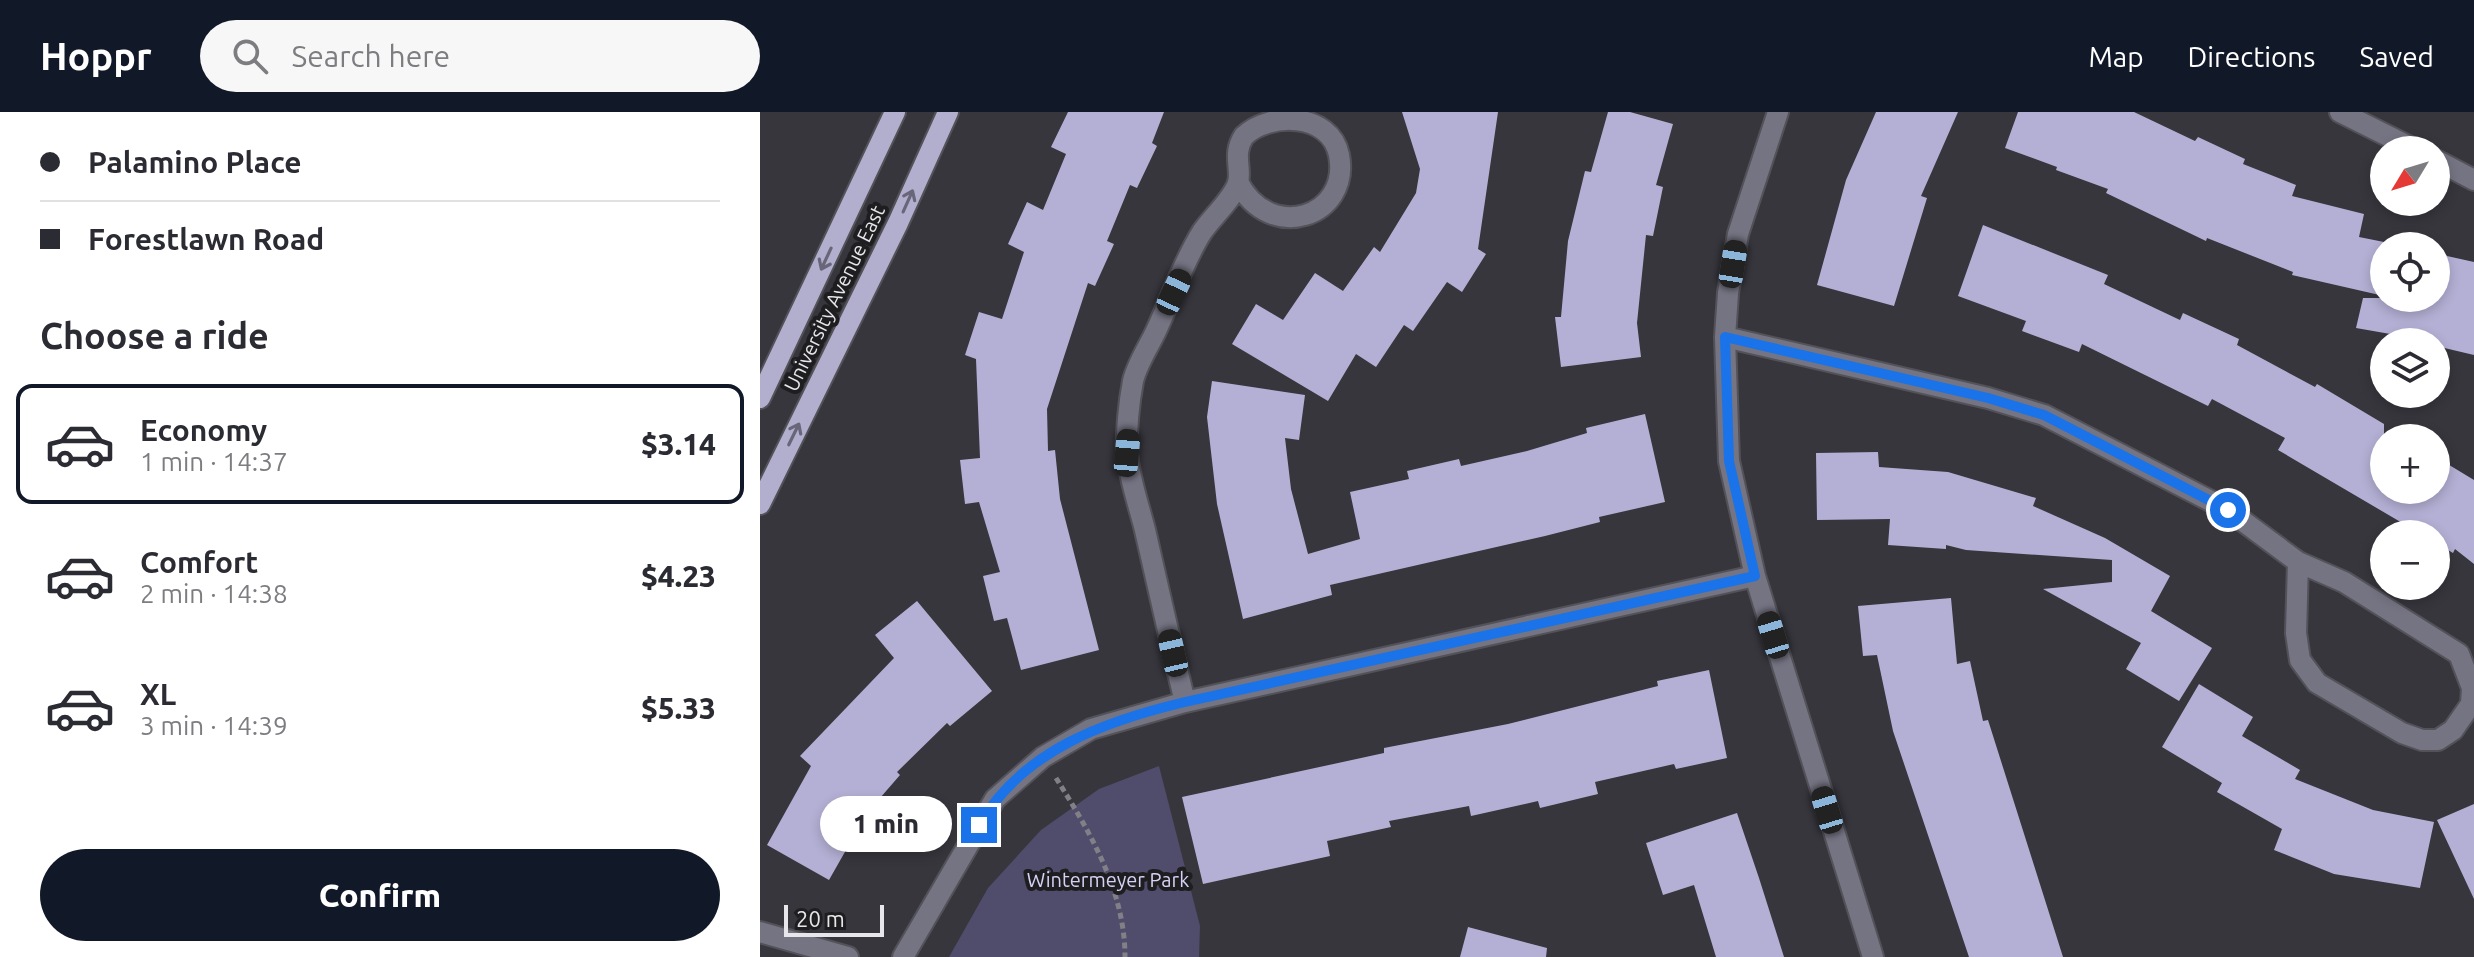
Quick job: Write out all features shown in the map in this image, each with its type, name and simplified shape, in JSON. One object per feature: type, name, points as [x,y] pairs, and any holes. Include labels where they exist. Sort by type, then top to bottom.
[{"type":"main road","name":"University Avenue East","points":[[760,398],[895,112]]},
{"type":"main road","name":"University Avenue East","points":[[760,504],[898,223],[948,112]]},
{"type":"street","points":[[1778,112],[1738,234],[1725,337],[1729,461],[1755,576],[1873,957]]},
{"type":"street","points":[[2340,112],[2388,136]]},
{"type":"street","points":[[1185,702],[1127,453],[1134,378],[1200,234],[1238,182],[1238,149],[1244,136],[1257,123],[1274,115],[1299,115],[1316,122],[1330,135],[1339,156],[1338,182],[1329,198],[1303,216],[1285,218],[1270,215],[1247,198],[1238,182]]},
{"type":"street","points":[[2450,167],[2474,180]]},
{"type":"street","points":[[1725,337],[1988,398],[2044,415],[2228,510],[2298,562],[2344,582],[2459,654],[2472,688],[2471,704],[2453,730],[2438,740],[2422,740],[2402,733],[2317,683],[2300,660],[2298,562]]},
{"type":"street","points":[[903,957],[995,799],[1043,757],[1091,729],[1185,702],[1755,576]]},
{"type":"street","points":[[760,932],[848,957]]},
{"type":"path","points":[[1043,757],[1108,871],[1125,937],[1125,957]]},
{"type":"green space","name":"Wintermeyer Park","points":[[1159,766],[1200,926],[1199,957],[949,957],[988,888],[1041,830],[1099,789]]},
{"type":"building","points":[[1068,112],[1164,112],[1152,143],[1157,146],[1137,188],[1130,185],[1107,241],[1114,244],[1095,286],[1088,283],[1047,409],[1048,451],[1055,450],[1060,499],[1099,650],[1021,670],[1007,618],[994,621],[983,576],[1000,572],[979,502],[965,504],[960,460],[980,458],[976,359],[965,355],[979,312],[1002,319],[1024,252],[1008,244],[1027,202],[1043,210],[1066,154],[1051,147]]},
{"type":"building","points":[[1402,112],[1498,112],[1478,249],[1486,254],[1462,292],[1447,282],[1413,331],[1404,325],[1376,367],[1356,354],[1328,401],[1232,344],[1256,304],[1283,320],[1315,273],[1343,291],[1374,247],[1380,252],[1416,193],[1420,169]]},
{"type":"building","points":[[1608,112],[1630,112],[1673,124],[1656,185],[1663,187],[1653,236],[1646,235],[1637,323],[1641,357],[1561,367],[1555,317],[1561,317],[1568,241],[1585,171],[1591,172]]},
{"type":"building","points":[[1876,112],[1958,112],[1921,196],[1927,198],[1894,306],[1817,285],[1846,180]]},
{"type":"building","points":[[2018,112],[2134,112],[2195,141],[2198,137],[2245,159],[2243,164],[2296,185],[2292,196],[2364,214],[2359,237],[2370,239],[2370,293],[2292,275],[2293,272],[2207,238],[2206,241],[2106,193],[2108,189],[2005,148]]},
{"type":"building","points":[[1983,225],[2108,275],[2104,284],[2180,320],[2183,313],[2239,339],[2237,345],[2315,387],[2317,384],[2384,424],[2370,424],[2370,504],[2450,504],[2450,465],[2474,480],[2474,564],[2455,549],[2453,553],[2450,551],[2450,520],[2397,520],[2278,450],[2285,438],[2212,399],[2208,406],[2082,344],[2079,352],[2022,331],[2026,321],[1958,296]]},
{"type":"building","points":[[2450,257],[2474,262],[2474,355],[2450,349],[2450,328],[2370,328],[2370,330],[2356,328],[2363,298],[2370,298],[2370,312],[2450,312]]},
{"type":"building","points":[[1212,381],[1305,395],[1299,440],[1285,438],[1291,489],[1308,554],[1360,539],[1350,492],[1409,479],[1407,471],[1459,459],[1461,466],[1527,451],[1587,433],[1586,428],[1645,414],[1665,502],[1599,517],[1600,522],[1545,536],[1330,585],[1332,595],[1243,619],[1217,504],[1207,417]]},
{"type":"building","points":[[1878,452],[1879,467],[1948,472],[2036,498],[2033,506],[2105,538],[2170,576],[2151,611],[2212,648],[2179,701],[2126,669],[2141,643],[2043,589],[2112,582],[2112,560],[1966,550],[1946,545],[1946,549],[1888,545],[1890,519],[1817,520],[1816,453]]},
{"type":"building","points":[[1951,598],[1957,664],[1970,661],[1983,721],[1988,720],[2063,957],[1969,957],[1893,731],[1877,655],[1863,656],[1858,606]]},
{"type":"building","points":[[917,601],[992,691],[950,726],[947,723],[897,772],[900,775],[867,813],[829,880],[767,845],[811,766],[800,756],[894,658],[875,635]]},
{"type":"building","points":[[1709,670],[1727,758],[1676,769],[1674,764],[1595,782],[1598,794],[1540,808],[1538,801],[1471,816],[1469,806],[1389,821],[1391,827],[1327,841],[1330,856],[1203,884],[1182,797],[1384,753],[1384,748],[1508,724],[1658,686],[1657,681]]},
{"type":"building","points":[[2199,684],[2253,717],[2242,736],[2300,770],[2295,779],[2373,810],[2434,822],[2420,888],[2334,874],[2274,850],[2282,829],[2217,792],[2222,783],[2162,747]]},
{"type":"building","points":[[2474,804],[2474,899],[2437,820]]},
{"type":"building","points":[[1737,813],[1784,957],[1716,957],[1694,885],[1663,895],[1646,843]]},
{"type":"building","points":[[1468,927],[1547,948],[1546,957],[1460,957]]},
{"type":"route","points":[[979,825],[995,799],[1043,757],[1091,729],[1118,720],[1185,702],[1755,576],[1729,461],[1725,337],[1988,398],[2044,415],[2228,510]]}]
